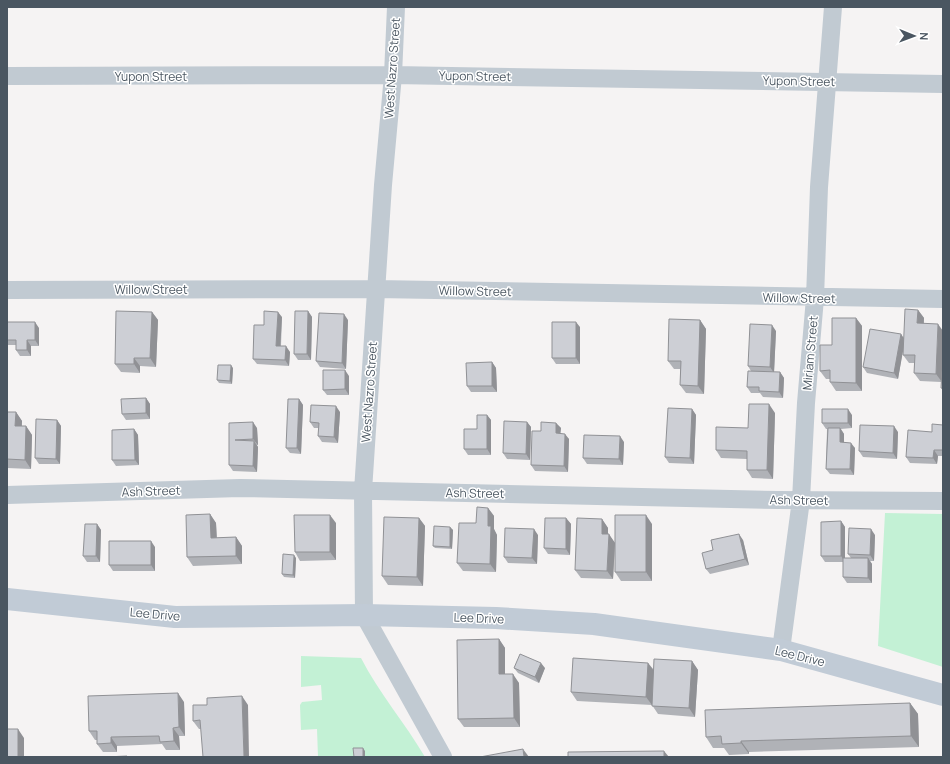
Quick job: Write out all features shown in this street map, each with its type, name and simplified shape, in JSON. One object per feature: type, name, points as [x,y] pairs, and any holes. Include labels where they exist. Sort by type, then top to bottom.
[{"type":"main road","name":"Lee Drive","points":[[7,599],[175,617],[364,615],[496,618],[594,624],[781,650],[943,695]]},
{"type":"street","name":"West Nazro Street","points":[[396,7],[393,75],[376,289],[363,491],[364,615],[442,757]]},
{"type":"street","name":"Miriam Street","points":[[781,650],[801,500],[806,403],[815,298],[819,187],[826,81],[833,7]]},
{"type":"street","name":"Yupon Street","points":[[7,76],[393,75],[943,84]]},
{"type":"street","name":"Willow Street","points":[[7,290],[376,289],[815,298],[943,299]]},
{"type":"street","name":"Ash Street","points":[[7,495],[240,488],[801,500],[943,501]]},
{"type":"green space","points":[[885,513],[943,514],[943,667],[878,646]]},
{"type":"green space","points":[[301,656],[361,658],[425,757],[318,757],[317,729],[301,730],[300,705],[302,702],[322,700],[321,685],[301,687]]},
{"type":"building","points":[[905,309],[918,310],[917,323],[938,324],[936,374],[914,373],[915,355],[903,355]]},
{"type":"building","points":[[116,311],[152,312],[150,358],[134,358],[134,364],[115,364]]},
{"type":"building","points":[[264,311],[278,312],[276,346],[286,346],[285,360],[253,359],[254,325],[264,325]]},
{"type":"building","points":[[295,311],[308,311],[307,354],[294,354]]},
{"type":"building","points":[[319,313],[344,314],[342,363],[316,361]]},
{"type":"building","points":[[832,318],[856,318],[856,383],[830,382],[830,370],[820,371],[820,345],[832,345]]},
{"type":"building","points":[[669,319],[700,320],[698,386],[680,385],[681,361],[668,361]]},
{"type":"building","points":[[7,322],[35,322],[35,340],[27,340],[27,350],[16,350],[16,340],[7,340]]},
{"type":"building","points":[[552,322],[576,322],[576,358],[552,358]]},
{"type":"building","points":[[750,324],[772,325],[770,367],[748,366]]},
{"type":"building","points":[[870,329],[901,334],[894,373],[863,367]]},
{"type":"building","points":[[492,362],[492,386],[467,386],[466,363]]},
{"type":"building","points":[[218,365],[231,365],[230,381],[217,380]]},
{"type":"building","points":[[323,370],[345,370],[345,389],[323,390]]},
{"type":"building","points":[[942,370],[943,388],[941,388]]},
{"type":"building","points":[[748,371],[780,372],[779,392],[759,391],[759,387],[747,387]]},
{"type":"building","points":[[146,398],[146,413],[122,414],[121,399]]},
{"type":"building","points":[[288,399],[299,399],[297,448],[286,448]]},
{"type":"building","points":[[749,404],[769,404],[767,470],[747,470],[747,451],[716,450],[716,427],[748,428]]},
{"type":"building","points":[[311,405],[336,406],[334,437],[318,436],[319,423],[310,422]]},
{"type":"building","points":[[668,408],[692,409],[690,458],[665,457]]},
{"type":"building","points":[[822,409],[848,409],[848,423],[822,423]]},
{"type":"building","points":[[7,412],[16,412],[15,426],[26,426],[25,460],[7,459]]},
{"type":"building","points":[[477,415],[487,415],[487,449],[464,449],[464,429],[477,429]]},
{"type":"building","points":[[36,419],[57,420],[56,459],[35,458]]},
{"type":"building","points":[[504,421],[527,422],[526,454],[503,453]]},
{"type":"building","points":[[253,422],[253,439],[235,440],[254,441],[253,466],[229,465],[229,423]]},
{"type":"building","points":[[541,422],[556,423],[556,433],[565,434],[564,466],[531,465],[532,431],[541,431]]},
{"type":"building","points":[[932,424],[943,425],[943,450],[934,450],[933,458],[906,457],[908,430],[932,432]]},
{"type":"building","points":[[860,425],[894,426],[893,453],[859,451]]},
{"type":"building","points":[[828,428],[840,428],[840,442],[851,443],[850,469],[826,469]]},
{"type":"building","points":[[134,429],[135,460],[112,460],[112,430]]},
{"type":"building","points":[[584,435],[620,436],[619,459],[583,458]]},
{"type":"building","points":[[477,507],[488,508],[488,526],[491,526],[490,564],[457,563],[459,523],[476,523]]},
{"type":"building","points":[[210,514],[211,538],[236,537],[236,556],[187,557],[186,515]]},
{"type":"building","points":[[294,515],[330,515],[330,552],[295,552]]},
{"type":"building","points":[[615,515],[646,515],[646,572],[615,572]]},
{"type":"building","points":[[384,517],[419,518],[417,577],[382,576]]},
{"type":"building","points":[[545,518],[566,518],[566,549],[544,548]]},
{"type":"building","points":[[577,518],[602,519],[602,534],[609,534],[607,571],[575,570]]},
{"type":"building","points":[[841,521],[841,556],[821,556],[821,522]]},
{"type":"building","points":[[85,524],[97,524],[96,556],[83,556]]},
{"type":"building","points":[[434,526],[450,527],[450,547],[433,546]]},
{"type":"building","points":[[505,528],[534,529],[532,558],[504,557]]},
{"type":"building","points":[[849,528],[871,529],[870,555],[848,554]]},
{"type":"building","points":[[739,534],[745,559],[706,569],[702,553],[713,550],[711,540]]},
{"type":"building","points":[[109,541],[151,541],[151,565],[109,565]]},
{"type":"building","points":[[283,554],[294,555],[293,575],[282,574]]},
{"type":"building","points":[[843,558],[868,558],[868,578],[843,577]]},
{"type":"building","points":[[499,639],[499,674],[513,674],[514,718],[458,719],[457,640]]},
{"type":"building","points":[[520,654],[541,663],[535,677],[514,668]]},
{"type":"building","points":[[573,658],[648,663],[646,697],[571,692]]},
{"type":"building","points":[[654,659],[692,661],[689,708],[652,706]]},
{"type":"building","points":[[178,693],[179,727],[173,728],[174,741],[160,742],[159,736],[111,737],[111,743],[97,744],[97,731],[89,731],[88,696]]},
{"type":"building","points":[[242,696],[244,757],[203,757],[200,720],[193,721],[193,705],[207,705],[207,698]]},
{"type":"building","points":[[910,703],[911,736],[741,741],[741,743],[722,744],[721,736],[706,737],[705,710]]},
{"type":"building","points":[[7,729],[18,729],[18,757],[7,757]]},
{"type":"building","points":[[353,748],[363,748],[363,757],[354,757]]},
{"type":"building","points":[[523,749],[524,757],[480,757]]},
{"type":"building","points":[[664,751],[664,757],[568,757],[568,752]]},
{"type":"building","points":[[127,756],[127,757],[105,757]]}]
